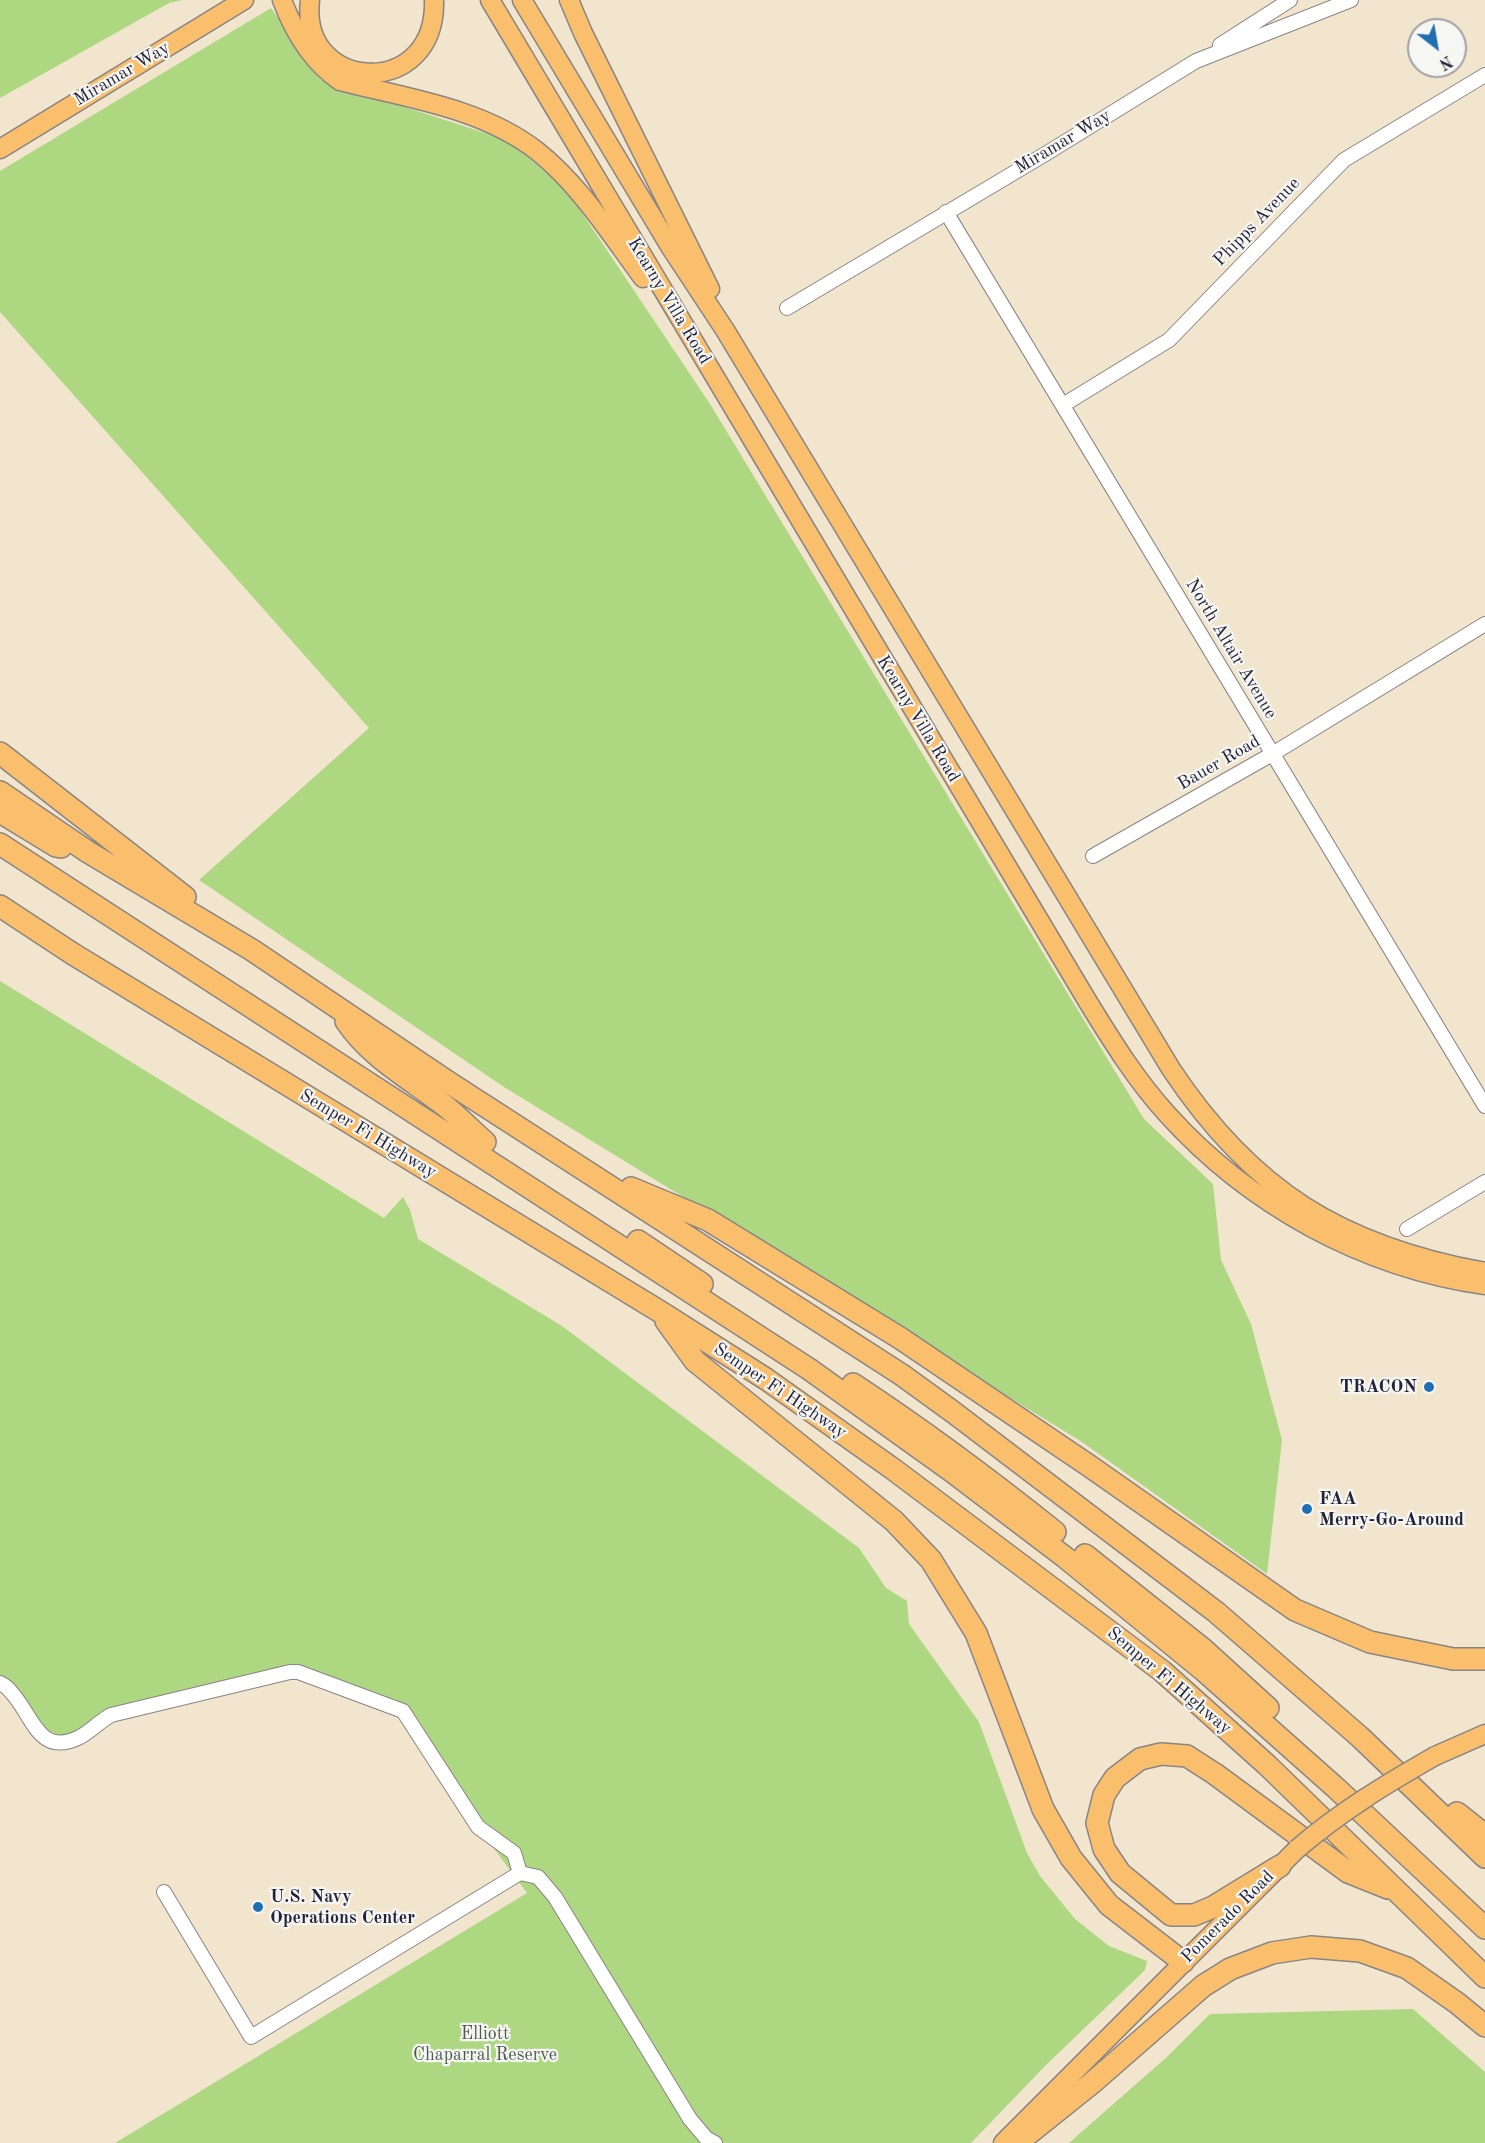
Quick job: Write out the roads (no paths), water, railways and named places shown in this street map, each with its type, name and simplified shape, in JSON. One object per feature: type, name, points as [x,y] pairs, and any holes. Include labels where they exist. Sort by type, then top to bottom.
[{"type":"highway","points":[[0,753],[252,950]]},
{"type":"highway","points":[[0,792],[88,852],[252,950],[448,1082],[882,1362],[953,1412],[1216,1612],[1360,1737],[1485,1835]]},
{"type":"highway","points":[[0,812],[56,846],[88,852]]},
{"type":"highway","points":[[0,830],[374,1073],[674,1264],[886,1405],[1003,1490],[1203,1649],[1333,1766],[1485,1910]]},
{"type":"highway","points":[[0,844],[809,1369],[950,1470],[1066,1558],[1202,1669],[1336,1788],[1485,1928]]},
{"type":"highway","name":"Semper Fi Highway","points":[[0,906],[83,960],[659,1311],[766,1379],[893,1469],[1162,1671],[1267,1765],[1485,1977]]},
{"type":"highway","points":[[336,1005],[356,1034],[387,1065],[445,1105],[485,1142]]},
{"type":"highway","points":[[578,1166],[708,1221],[900,1338],[1088,1465],[1295,1610],[1370,1642],[1453,1659],[1485,1659]]},
{"type":"highway","points":[[659,1311],[695,1361],[894,1521],[931,1560],[976,1633],[1043,1809],[1071,1858],[1109,1905],[1183,1962]]},
{"type":"highway","points":[[1360,1737],[1485,1857]]},
{"type":"highway","points":[[1280,1866],[1213,1907],[1194,1915],[1171,1915],[1120,1873],[1104,1849],[1097,1823],[1104,1795],[1115,1778],[1140,1759],[1161,1754],[1187,1756],[1348,1872],[1400,1892]]},
{"type":"highway","points":[[1017,2143],[1203,1986],[1230,1970],[1272,1953],[1311,1947],[1360,1951],[1407,1968],[1485,2026]]},
{"type":"main road","name":"Miramar Way","points":[[0,148],[244,0]]},
{"type":"main road","points":[[282,0],[296,30],[314,59],[340,81],[463,113],[491,124],[537,151],[578,192],[647,282],[661,287]]},
{"type":"main road","points":[[289,0],[330,58],[348,69],[373,73],[393,69],[409,61],[425,43],[433,23],[434,0]]},
{"type":"main road","points":[[310,0],[310,19],[320,46]]},
{"type":"main road","name":"Kearny Villa Road","points":[[490,0],[1088,1002],[1125,1061],[1147,1090],[1192,1140],[1221,1166],[1260,1196],[1294,1218],[1350,1247],[1384,1260],[1434,1275],[1485,1285]]},
{"type":"main road","name":"Kearny Villa Road","points":[[522,0],[671,248],[725,330],[1171,1069],[1207,1120],[1263,1176],[1327,1221],[1364,1239],[1400,1252],[1442,1264],[1485,1272]]},
{"type":"main road","points":[[569,0],[583,33],[715,299],[725,330]]},
{"type":"main road","name":"Pomerado Road","points":[[1003,2143],[1297,1850],[1346,1809],[1380,1787],[1435,1756],[1485,1734]]},
{"type":"street","points":[[1196,61],[1290,0]]},
{"type":"street","name":"Miramar Way","points":[[787,309],[1196,61],[1351,0]]},
{"type":"street","name":"Phipps Avenue","points":[[1063,405],[1168,340],[1344,160],[1485,75]]},
{"type":"street","name":"North Altair Avenue","points":[[946,212],[1485,1106]]},
{"type":"street","name":"Bauer Road","points":[[1093,856],[1274,753],[1485,624]]},
{"type":"street","points":[[1407,1229],[1485,1182]]},
{"type":"street","points":[[0,1683],[11,1692],[40,1735],[47,1740],[69,1742],[83,1736],[98,1722],[111,1715],[298,1672],[403,1711],[478,1827],[514,1853],[520,1873]]},
{"type":"street","points":[[164,1892],[251,2037],[520,1873],[538,1877],[555,1897],[690,2119],[706,2138],[715,2143]]},
{"type":"place","name":"TRACON","points":[[1429,1387]]},
{"type":"place","name":"FAA Merry-Go-Around","points":[[1307,1509]]},
{"type":"place","name":"U.S. Navy Operations Center","points":[[258,1907]]},
{"type":"park label","name":"Elliott Chaparral Reserve","points":[[485,2044]]}]
